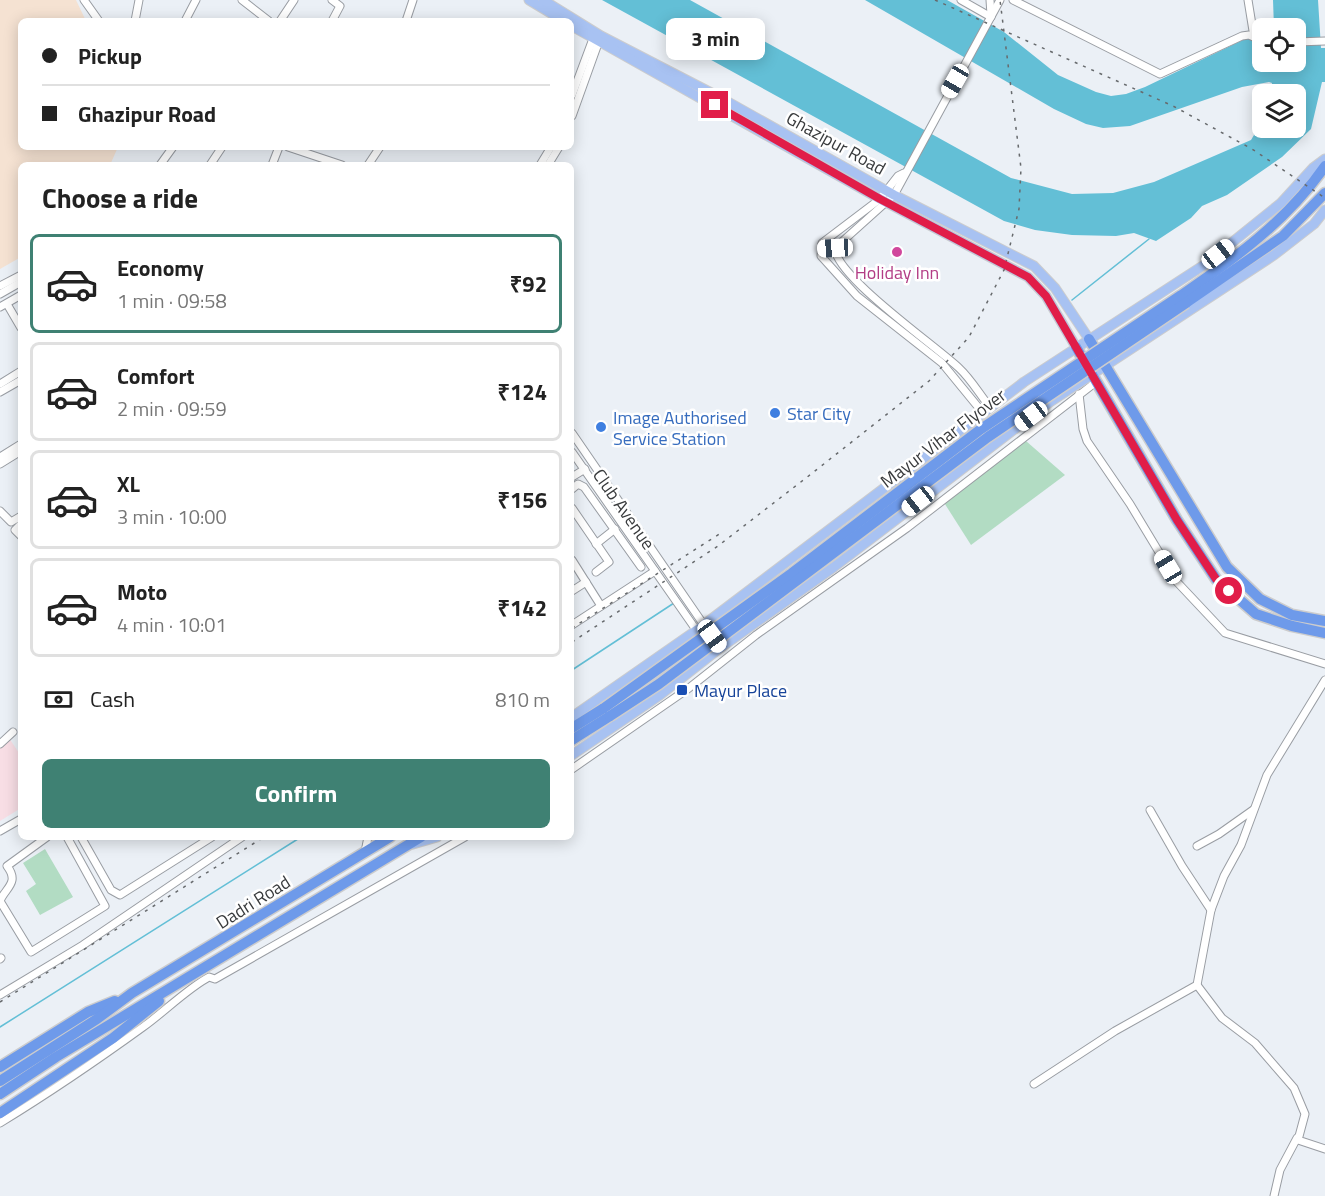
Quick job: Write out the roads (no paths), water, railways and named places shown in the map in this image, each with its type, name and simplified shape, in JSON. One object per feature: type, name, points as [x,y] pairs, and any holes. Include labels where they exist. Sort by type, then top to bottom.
[{"type":"highway","name":"Mayur Vihar Flyover","points":[[574,727],[782,580],[981,429],[1245,250],[1275,223],[1317,178],[1325,166]]},
{"type":"highway","name":"Mayur Vihar Flyover","points":[[574,739],[659,684],[1049,393],[1283,236],[1325,193]]},
{"type":"highway","points":[[1089,339],[1173,482],[1227,567],[1260,599],[1292,615],[1325,621]]},
{"type":"highway","points":[[1076,347],[1159,489],[1216,579],[1256,614],[1292,626],[1325,633]]},
{"type":"highway","name":"Dadri Road","points":[[132,993],[385,840]]},
{"type":"highway","points":[[409,846],[417,840]]},
{"type":"highway","name":"Dadri Road","points":[[192,974],[409,846]]},
{"type":"highway","points":[[0,1094],[192,974]]},
{"type":"highway","points":[[0,1113],[113,1038],[192,974]]},
{"type":"highway","points":[[0,1067],[88,1012],[132,993]]},
{"type":"highway","points":[[0,1081],[97,1019],[132,993]]},
{"type":"main road","points":[[529,0],[559,18]]},
{"type":"main road","name":"Ghazipur Road","points":[[543,0],[569,18]]},
{"type":"main road","name":"Ghazipur Road","points":[[574,21],[597,37],[884,201],[1028,277],[1046,296],[1076,347]]},
{"type":"main road","name":"Ghazipur Road","points":[[574,27],[720,96],[1034,266],[1055,288],[1089,339]]},
{"type":"main road","points":[[574,716],[700,627],[987,410],[1076,347],[1204,265],[1281,203],[1313,168],[1325,159]]},
{"type":"main road","points":[[574,754],[660,694],[717,650],[836,572],[1050,402],[1094,379],[1106,366],[1153,333],[1267,261],[1314,224],[1325,210]]},
{"type":"main road","points":[[1135,308],[1130,319],[1134,330],[1143,334],[1153,333]]},
{"type":"main road","points":[[640,669],[651,669],[659,673],[662,681],[660,694]]},
{"type":"main road","points":[[409,846],[428,840]]},
{"type":"street","points":[[84,0],[97,18]]},
{"type":"street","points":[[136,18],[140,0]]},
{"type":"street","points":[[187,18],[196,0]]},
{"type":"street","points":[[242,0],[265,18]]},
{"type":"street","points":[[282,18],[294,0]]},
{"type":"street","points":[[332,0],[340,6],[334,18]]},
{"type":"street","points":[[407,18],[412,0]]},
{"type":"street","points":[[961,0],[990,19]]},
{"type":"street","points":[[990,0],[990,19]]},
{"type":"street","points":[[820,249],[835,248],[892,191],[898,176],[904,173],[1000,0]]},
{"type":"street","points":[[1013,0],[1160,74],[1242,36],[1252,37]]},
{"type":"street","points":[[1248,0],[1252,25]]},
{"type":"street","points":[[574,90],[597,37]]},
{"type":"street","points":[[574,110],[597,37]]},
{"type":"street","points":[[1306,42],[1324,41]]},
{"type":"street","points":[[297,150],[333,162]]},
{"type":"street","points":[[884,201],[822,243],[820,249],[823,259],[857,296],[942,363],[987,410]]},
{"type":"street","points":[[835,248],[840,262],[866,289],[960,369],[987,410]]},
{"type":"street","points":[[0,286],[18,277]]},
{"type":"street","points":[[0,294],[18,284]]},
{"type":"street","points":[[18,297],[3,306],[18,324]]},
{"type":"street","points":[[0,384],[18,373]]},
{"type":"street","points":[[574,768],[689,688],[836,572],[907,528],[1079,394],[1094,379]]},
{"type":"street","points":[[0,393],[18,382]]},
{"type":"street","points":[[1079,394],[1083,429],[1087,441],[1139,518],[1177,582],[1196,605],[1229,636],[1325,664]]},
{"type":"street","name":"Club Avenue","points":[[574,436],[688,603],[700,627]]},
{"type":"street","points":[[1,454],[18,446]]},
{"type":"street","points":[[0,464],[18,453]]},
{"type":"street","name":"Club Avenue","points":[[574,455],[681,608],[700,627]]},
{"type":"street","points":[[574,476],[593,464]]},
{"type":"street","name":"Club Avenue","points":[[574,488],[581,484],[641,567]]},
{"type":"street","points":[[0,511],[11,522],[18,518]]},
{"type":"street","points":[[574,511],[609,562],[596,572]]},
{"type":"street","points":[[596,544],[615,529]]},
{"type":"street","points":[[574,563],[601,606]]},
{"type":"street","points":[[574,624],[655,571]]},
{"type":"street","points":[[574,590],[586,582]]},
{"type":"street","points":[[700,627],[717,650]]},
{"type":"street","points":[[1274,1196],[1280,1170],[1297,1138],[1305,1114],[1294,1088],[1255,1043],[1222,1018],[1197,985],[1211,910],[1224,876],[1241,845],[1267,775],[1325,680]]},
{"type":"street","points":[[0,744],[13,732]]},
{"type":"street","points":[[1150,810],[1182,866],[1211,910]]},
{"type":"street","points":[[1197,846],[1219,834],[1253,810]]},
{"type":"street","points":[[0,831],[18,821]]},
{"type":"street","points":[[7,866],[43,840]]},
{"type":"street","points":[[0,858],[7,866],[12,881],[10,890],[0,901],[29,951],[34,951],[105,906],[69,840]]},
{"type":"street","points":[[83,840],[111,890],[120,895],[207,840]]},
{"type":"street","points":[[0,995],[82,945],[238,840]]},
{"type":"street","points":[[365,852],[368,840]]},
{"type":"street","points":[[0,1123],[65,1083],[176,1004],[198,983],[209,977],[215,979],[460,840]]},
{"type":"street","points":[[1034,1084],[1115,1031],[1197,985]]},
{"type":"street","points":[[1297,1138],[1301,1142],[1325,1149]]},
{"type":"water","points":[[602,0],[690,0],[1011,178],[1072,194],[1113,193],[1154,182],[1252,138],[1302,138],[1282,157],[1227,195],[1202,206],[1191,218],[1156,241],[1134,233],[1116,236],[1072,235],[1035,230],[1004,221]]},
{"type":"water","points":[[865,0],[947,0],[1004,32],[1058,75],[1096,92],[1111,96],[1126,94],[1145,87],[1249,37],[1252,39],[1252,72],[1306,72],[1306,18],[1274,18],[1273,0],[1318,0],[1321,48],[1325,48],[1325,82],[1322,82],[1311,129],[1306,134],[1306,84],[1272,84],[1269,82],[1242,87],[1130,126],[1103,128],[1086,124],[1054,109]]},
{"type":"waterway","points":[[1072,300],[1149,239]]},
{"type":"waterway","points":[[574,669],[674,603]]},
{"type":"waterway","points":[[0,1027],[296,840]]},
{"type":"railway","points":[[935,0],[1173,106],[1252,149],[1325,198]]},
{"type":"railway","points":[[574,641],[718,546],[929,381],[969,337],[1004,270],[1019,209],[1021,168],[1000,0]]},
{"type":"railway","points":[[574,627],[721,533]]},
{"type":"railway","points":[[0,1002],[259,840]]},
{"type":"place","name":"Holiday Inn","points":[[897,252]]},
{"type":"place","name":"Star City","points":[[775,413]]},
{"type":"place","name":"Image Authorised Service Station","points":[[601,427]]},
{"type":"place","name":"Mayur Place","points":[[682,690]]}]
